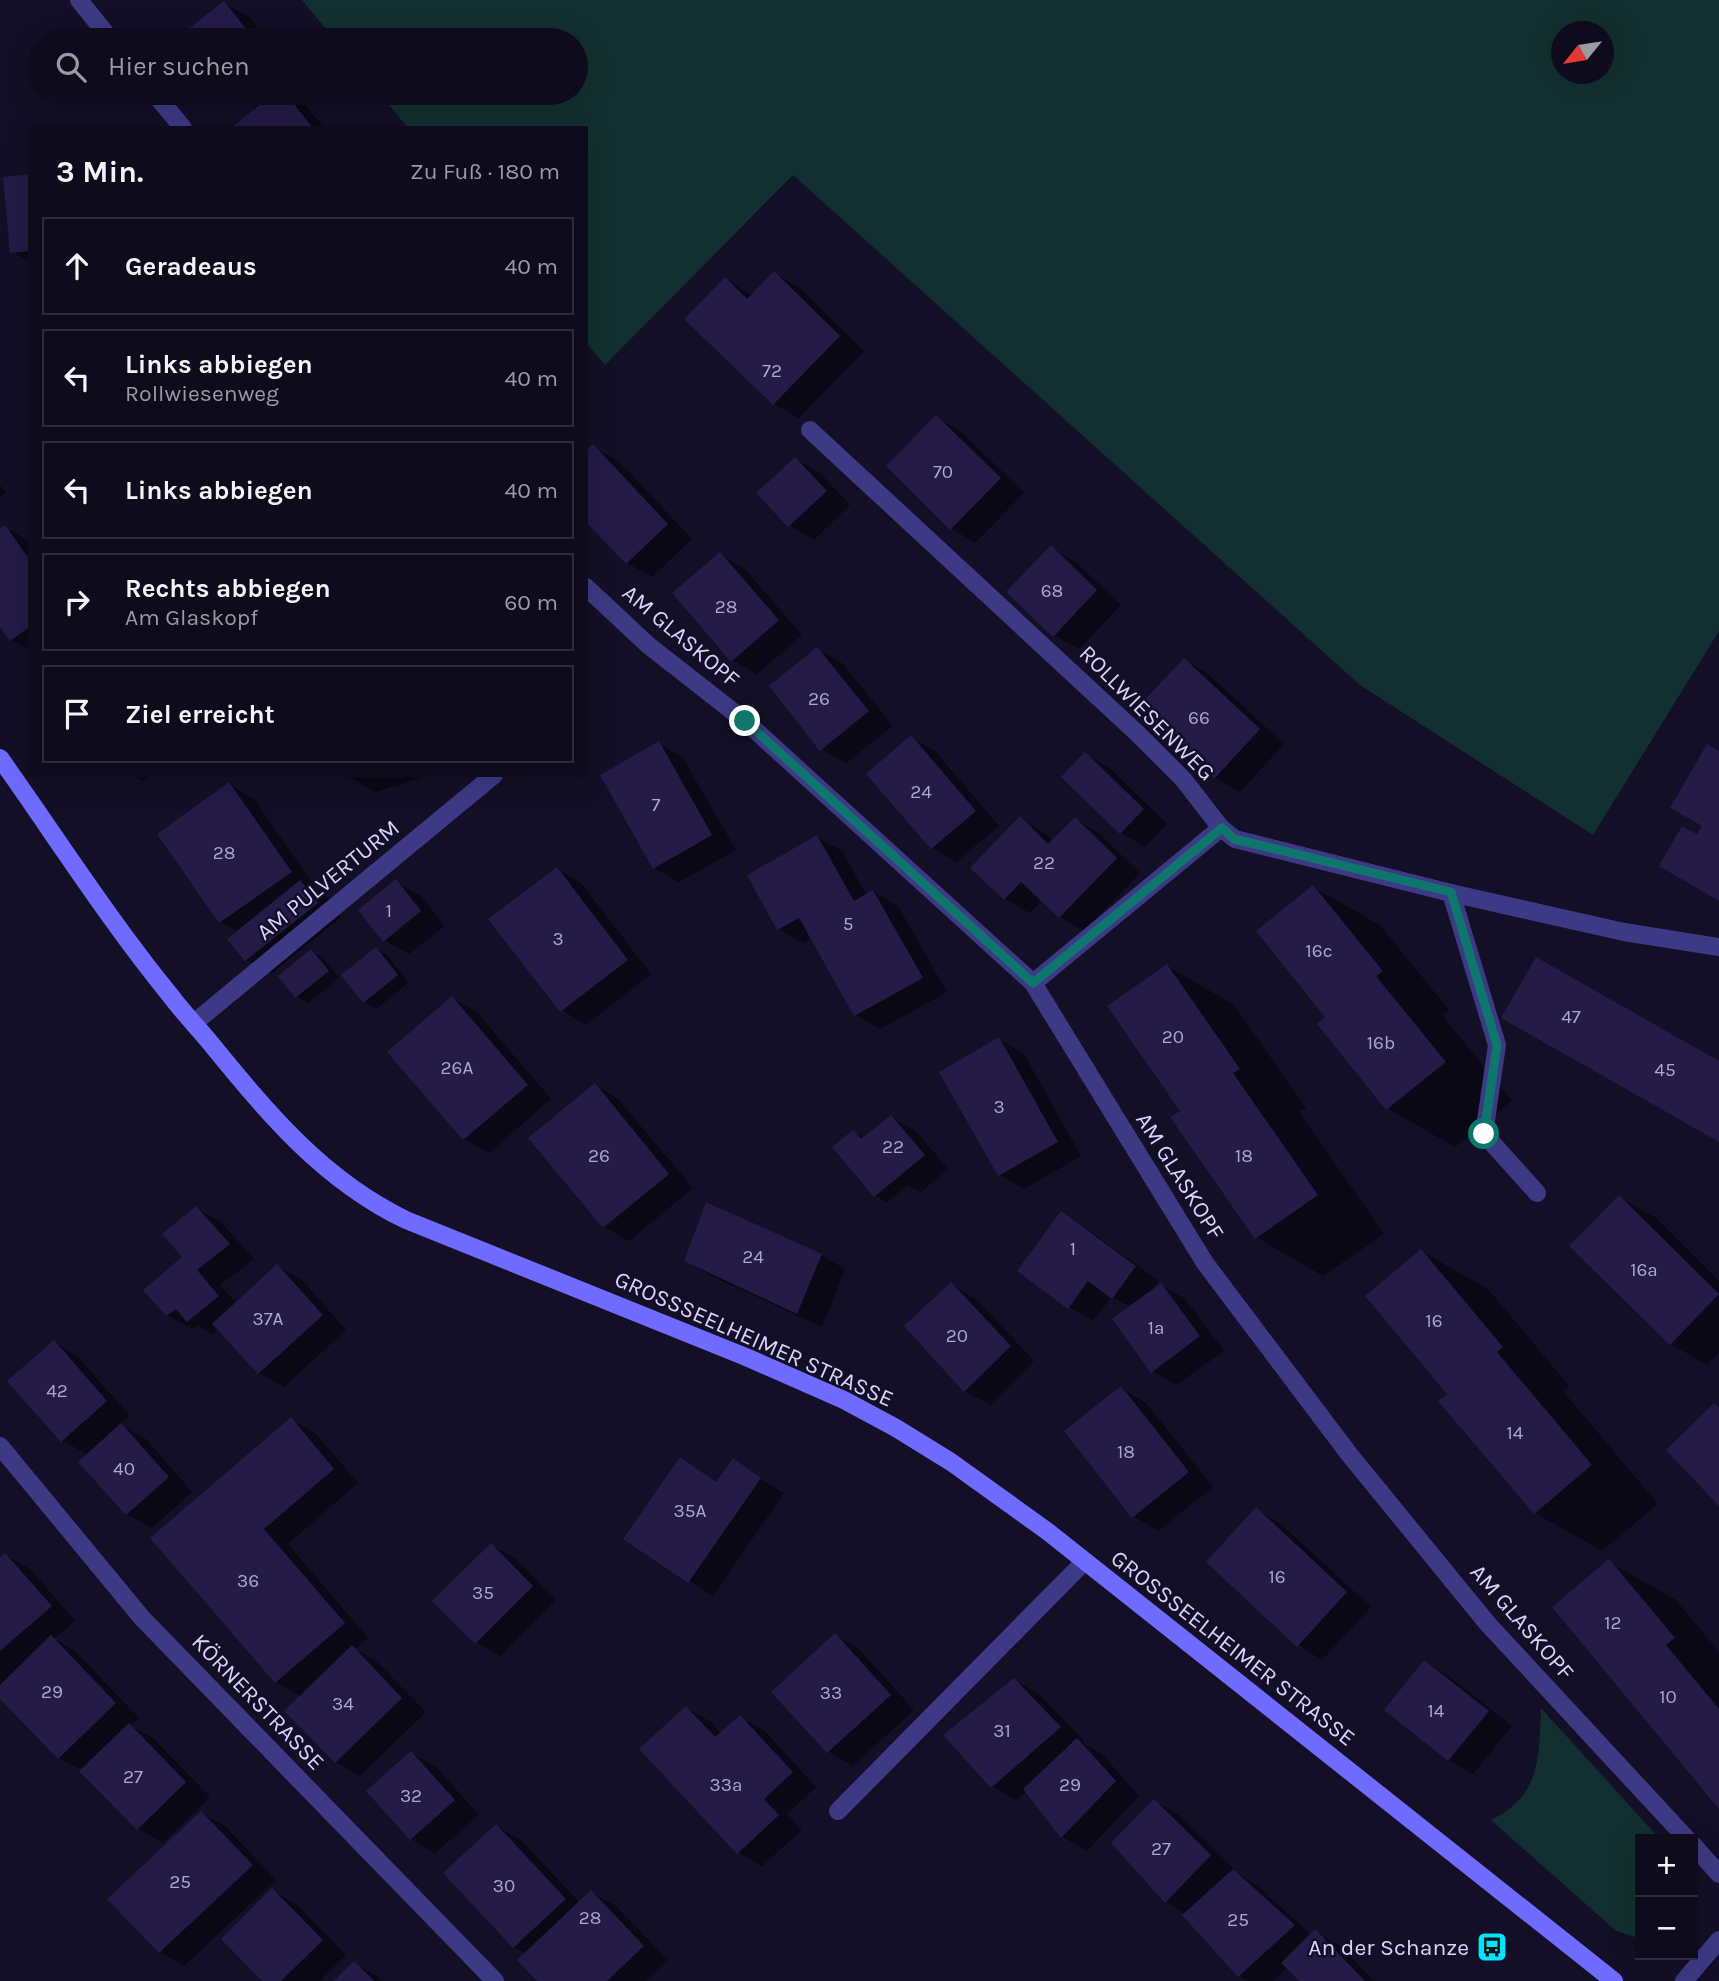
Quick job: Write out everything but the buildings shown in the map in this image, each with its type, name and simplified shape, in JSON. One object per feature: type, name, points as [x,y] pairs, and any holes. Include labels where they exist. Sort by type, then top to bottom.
[{"type":"main road","name":"GROSSSEELHEIMER STRASSE","points":[[0,758],[150,969],[270,1116],[316,1160],[377,1206],[406,1220],[746,1357],[844,1400],[951,1462],[1047,1531],[1614,1981]]},
{"type":"street","points":[[79,0],[101,28]]},
{"type":"street","points":[[164,105],[181,126]]},
{"type":"street","name":"ROLLWIESENWEG","points":[[810,430],[1138,734],[1183,779],[1234,839],[1624,932],[1719,947]]},
{"type":"street","name":"AM GLASKOPF","points":[[588,589],[648,645],[745,721],[1033,983],[1205,1263],[1341,1443],[1487,1623],[1682,1834]]},
{"type":"street","name":"AM PULVERTURM","points":[[194,1023],[492,777]]},
{"type":"street","points":[[1033,983],[1222,828]]},
{"type":"street","points":[[1451,892],[1497,1045],[1484,1134],[1537,1193]]},
{"type":"street","name":"KÖRNERSTRASSE","points":[[0,1446],[142,1618],[495,1981]]},
{"type":"street","points":[[838,1811],[1084,1562]]},
{"type":"street","points":[[1698,1851],[1719,1874]]},
{"type":"street","points":[[1684,1981],[1719,1940]]},
{"type":"green space","points":[[302,0],[1719,0],[1719,631],[1593,835],[1360,685],[793,175],[605,365],[588,345],[588,126],[406,126],[389,105],[588,105],[588,28],[325,28]]},
{"type":"green space","points":[[1541,1708],[1655,1834],[1635,1834],[1635,1937],[1615,1930],[1491,1820],[1520,1799],[1528,1787],[1534,1773]]},
{"type":"place","name":"An der Schanze","points":[[1492,1947]]},
{"type":"route","points":[[745,721],[1033,983],[1222,828],[1234,839],[1451,892],[1497,1045],[1484,1134]]}]
